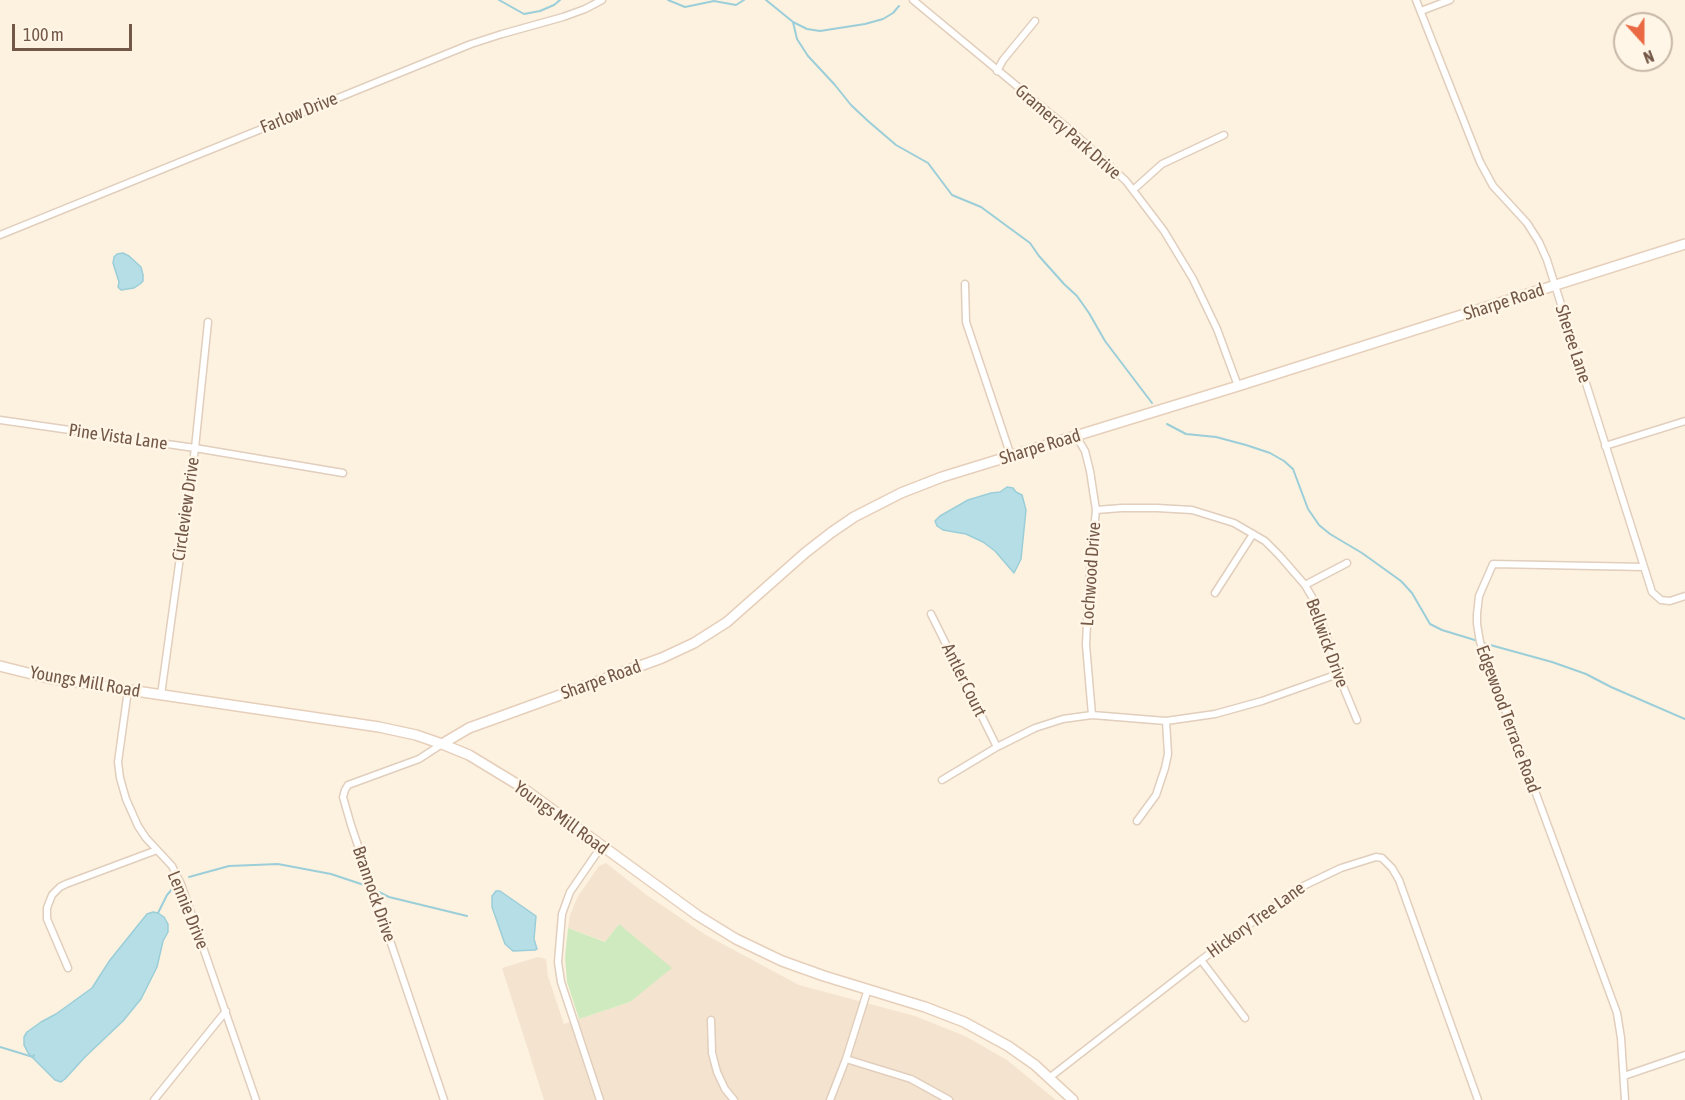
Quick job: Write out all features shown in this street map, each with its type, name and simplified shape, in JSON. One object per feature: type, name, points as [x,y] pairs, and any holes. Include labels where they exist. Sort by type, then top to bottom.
[{"type":"street","name":"Farlow Drive","points":[[0,234],[471,44],[563,17],[602,0]]},
{"type":"street","name":"Gramercy Park Drive","points":[[913,0],[1104,159],[1133,190],[1164,231],[1193,279],[1217,329],[1238,386]]},
{"type":"street","name":"Sheree Lane","points":[[1416,0],[1480,162],[1493,186],[1527,223],[1547,260],[1652,592],[1661,600],[1670,601],[1685,596]]},
{"type":"street","points":[[1421,11],[1450,0]]},
{"type":"street","points":[[997,71],[1003,60],[1035,21]]},
{"type":"street","points":[[1133,190],[1162,164],[1224,135]]},
{"type":"street","name":"Sharpe Road","points":[[442,744],[469,728],[662,658],[694,644],[727,622],[832,531],[901,493],[1011,456],[1685,244]]},
{"type":"street","points":[[965,284],[966,322],[1011,456]]},
{"type":"street","name":"Circleview Drive","points":[[161,695],[195,448],[208,322]]},
{"type":"street","name":"Pine Vista Lane","points":[[0,420],[195,448],[343,473]]},
{"type":"street","points":[[1605,446],[1685,421]]},
{"type":"street","name":"Lochwood Drive","points":[[1076,436],[1085,452],[1096,510],[1086,645],[1092,716]]},
{"type":"street","name":"Bellwick Drive","points":[[1096,510],[1134,508],[1192,510],[1234,523],[1264,542],[1279,555],[1305,585],[1319,616],[1338,674],[1357,720]]},
{"type":"street","points":[[1215,593],[1253,534]]},
{"type":"street","points":[[1305,585],[1347,563]]},
{"type":"street","name":"Edgewood Terrace Road","points":[[1624,1076],[1617,1013],[1480,642],[1477,614],[1479,596],[1493,564],[1644,567]]},
{"type":"street","name":"Antler Court","points":[[931,614],[997,747]]},
{"type":"street","name":"Youngs Mill Road","points":[[0,666],[48,678],[379,727],[416,735],[442,744],[469,755],[520,786],[601,847],[697,915],[736,939],[782,961],[925,1007],[964,1022],[1008,1046],[1073,1100]]},
{"type":"street","points":[[942,780],[997,747],[1035,728],[1063,719],[1092,716],[1166,721],[1215,714],[1262,701],[1338,674]]},
{"type":"street","name":"Lennie Drive","points":[[128,690],[118,762],[126,799],[138,826],[172,866],[181,884],[256,1100]]},
{"type":"street","points":[[1137,821],[1156,795],[1165,768],[1168,754],[1166,721]]},
{"type":"street","name":"Brannock Drive","points":[[442,744],[419,759],[348,785],[343,797],[354,836],[444,1100]]},
{"type":"street","points":[[600,1100],[561,982],[558,962],[562,914],[570,892],[601,847]]},
{"type":"street","points":[[68,968],[47,919],[47,908],[52,895],[66,884],[157,850]]},
{"type":"street","name":"Hickory Tree Lane","points":[[1049,1078],[1297,889],[1341,868],[1371,858],[1382,858],[1392,868],[1398,880],[1478,1100]]},
{"type":"street","points":[[1201,960],[1245,1018]]},
{"type":"street","points":[[830,1100],[868,990]]},
{"type":"street","points":[[154,1100],[226,1011]]},
{"type":"street","points":[[711,1020],[712,1053],[717,1072],[725,1089],[734,1100]]},
{"type":"street","points":[[1625,1100],[1624,1076],[1685,1055]]},
{"type":"street","points":[[846,1059],[911,1079],[949,1100]]},
{"type":"shaded area","points":[[606,863],[648,896],[706,935],[799,985],[915,1016],[965,1036],[1007,1060],[1056,1100],[544,1100],[502,968],[538,957],[546,959],[548,976],[564,1024],[630,1002],[619,924],[606,942],[568,928],[570,915],[578,896],[599,866]]},
{"type":"green space","points":[[619,924],[672,968],[630,1002],[579,1019],[567,982],[565,957],[568,928],[605,942]]},
{"type":"water","points":[[123,253],[141,267],[143,281],[134,288],[121,290],[118,287],[119,282],[113,263],[117,254]]},
{"type":"water","points":[[1007,487],[1013,488],[1022,495],[1026,510],[1021,559],[1014,573],[995,551],[983,542],[966,534],[943,530],[937,526],[935,521],[968,500],[1000,492]]},
{"type":"water","points":[[496,891],[500,891],[536,916],[534,939],[537,949],[513,951],[505,944],[492,907],[492,896]]},
{"type":"water","points":[[153,912],[164,917],[168,924],[168,932],[163,941],[157,967],[141,999],[123,1021],[65,1079],[61,1082],[55,1080],[28,1053],[24,1045],[24,1037],[27,1032],[92,988],[110,960],[147,914]]},
{"type":"waterway","points":[[499,0],[524,14],[540,11],[560,0]]},
{"type":"waterway","points":[[668,0],[685,7],[714,1],[736,5],[744,0]]},
{"type":"waterway","points":[[766,0],[793,22],[807,29],[820,31],[883,19],[899,6]]},
{"type":"waterway","points":[[793,22],[797,39],[808,56],[868,121],[896,145],[928,163],[952,195],[981,207],[1030,243],[1039,256],[1077,296],[1105,341],[1152,403]]},
{"type":"waterway","points":[[1167,424],[1186,434],[1216,437],[1246,445],[1270,453],[1284,461],[1293,469],[1308,509],[1319,525],[1401,581],[1412,593],[1430,624],[1478,641]]},
{"type":"waterway","points":[[1483,643],[1586,674],[1685,719]]},
{"type":"waterway","points":[[189,877],[229,866],[278,864],[331,874],[367,886]]},
{"type":"waterway","points":[[158,913],[174,887]]},
{"type":"waterway","points":[[379,892],[389,897],[467,916]]},
{"type":"waterway","points":[[0,1047],[33,1057],[34,1055]]}]
